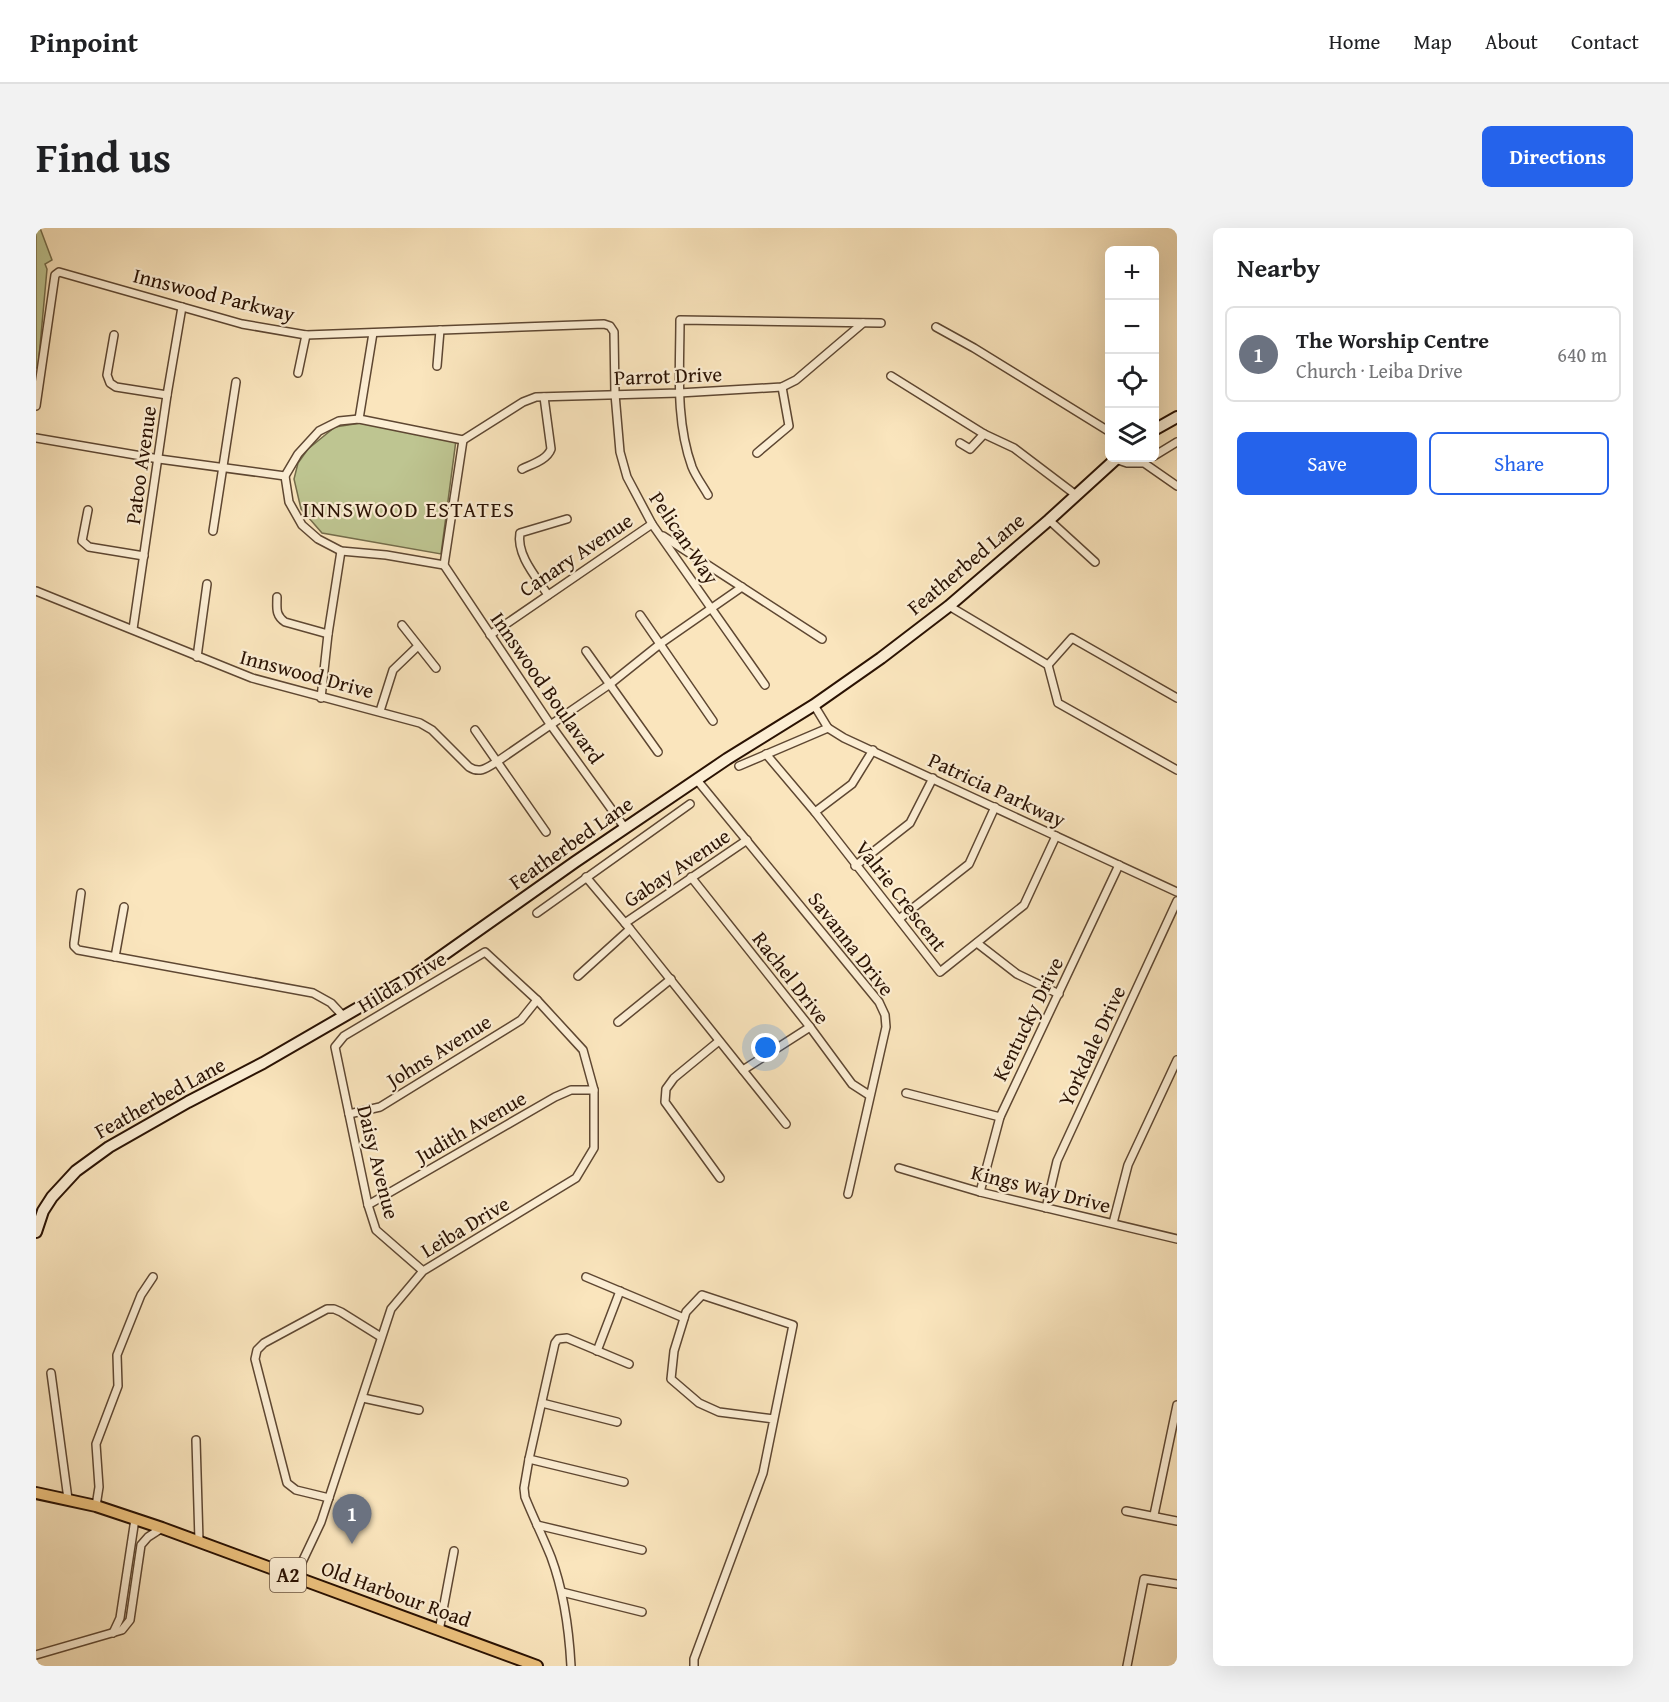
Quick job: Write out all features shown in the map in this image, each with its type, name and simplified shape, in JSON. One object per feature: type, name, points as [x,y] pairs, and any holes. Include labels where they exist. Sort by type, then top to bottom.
[{"type":"main road","points":[[1159,428],[1177,417]]},
{"type":"main road","name":"Featherbed Lane","points":[[36,1232],[43,1211],[52,1197],[76,1171],[109,1147],[416,975],[575,862],[727,759],[814,705],[949,606],[1049,520],[1112,462]]},
{"type":"main road","name":"Old Harbour Road","points":[[36,1494],[96,1506],[162,1528],[535,1666]]},
{"type":"street","name":"Innswood Parkway","points":[[36,406],[57,273],[61,271],[242,324],[306,335],[604,324],[610,326],[614,332],[615,394]]},
{"type":"street","name":"Patoo Avenue","points":[[133,629],[182,307]]},
{"type":"street","points":[[708,495],[693,469],[682,434],[680,320],[881,323]]},
{"type":"street","points":[[757,453],[789,426],[782,387],[796,380],[863,322]]},
{"type":"street","points":[[936,327],[1105,429]]},
{"type":"street","points":[[437,366],[440,330]]},
{"type":"street","points":[[359,419],[373,333]]},
{"type":"street","points":[[114,335],[107,375],[110,383],[116,387],[167,395]]},
{"type":"street","points":[[298,373],[306,335]]},
{"type":"street","points":[[891,376],[984,434],[1014,448],[1076,495]]},
{"type":"street","points":[[213,531],[236,382]]},
{"type":"street","name":"Parrot Drive","points":[[463,440],[523,402],[536,397],[680,393],[782,387]]},
{"type":"street","name":"Pelican Way","points":[[615,394],[620,452],[627,477],[652,524],[765,685]]},
{"type":"street","points":[[522,469],[544,458],[551,449],[544,397]]},
{"type":"street","points":[[359,419],[463,440],[444,565],[386,555],[341,551],[318,539],[302,525],[290,502],[285,476],[298,454],[319,430],[339,421],[359,419]]},
{"type":"street","points":[[960,443],[970,449],[984,434]]},
{"type":"street","points":[[36,438],[222,469],[285,476]]},
{"type":"street","points":[[1159,453],[1177,442]]},
{"type":"street","points":[[1125,462],[1144,463],[1177,486]]},
{"type":"street","points":[[88,510],[82,536],[84,544],[89,547],[144,556]]},
{"type":"street","points":[[548,595],[526,561],[519,538],[520,534],[567,519]]},
{"type":"street","points":[[1049,520],[1095,562]]},
{"type":"street","name":"Canary Avenue","points":[[490,635],[652,524]]},
{"type":"street","points":[[658,533],[822,639]]},
{"type":"street","points":[[321,698],[341,551]]},
{"type":"street","name":"Innswood Boulavard","points":[[444,565],[550,724],[626,828]]},
{"type":"street","points":[[197,657],[207,584]]},
{"type":"street","name":"Innswood Drive","points":[[36,591],[252,678],[420,723],[432,730],[469,767],[476,771],[498,762],[610,684],[660,644],[742,587]]},
{"type":"street","points":[[277,597],[279,618],[285,622],[328,634]]},
{"type":"street","points":[[949,606],[1048,665],[1058,703],[1177,770]]},
{"type":"street","points":[[640,615],[713,721]]},
{"type":"street","points":[[402,625],[435,668]]},
{"type":"street","points":[[1048,665],[1072,638],[1177,698]]},
{"type":"street","points":[[380,711],[393,670],[418,646]]},
{"type":"street","points":[[586,651],[658,752]]},
{"type":"street","points":[[739,766],[828,728],[814,705]]},
{"type":"street","name":"Patricia Parkway","points":[[828,728],[844,738],[1177,892]]},
{"type":"street","points":[[475,730],[546,832]]},
{"type":"street","points":[[815,812],[852,784],[873,750]]},
{"type":"street","name":"Valrie Crescent","points":[[766,754],[815,812],[940,972],[1024,905],[1056,836]]},
{"type":"street","points":[[855,866],[910,823],[933,778]]},
{"type":"street","name":"Savanna Drive","points":[[697,780],[879,1002],[885,1015],[886,1027],[869,1095],[849,1194]]},
{"type":"street","points":[[537,913],[690,804]]},
{"type":"street","points":[[899,919],[969,864],[994,807]]},
{"type":"street","name":"Gabay Avenue","points":[[578,976],[628,926],[691,878],[747,840]]},
{"type":"street","name":"Kentucky Drive","points":[[980,1192],[1000,1117],[1119,864]]},
{"type":"street","points":[[586,877],[671,979],[786,1124]]},
{"type":"street","name":"Rachel Drive","points":[[691,878],[810,1027],[852,1084],[869,1095]]},
{"type":"street","points":[[81,893],[74,946],[78,951],[313,993],[331,1003],[344,1017]]},
{"type":"street","name":"Yorkdale Drive","points":[[1046,1208],[1057,1161],[1177,901]]},
{"type":"street","points":[[115,957],[124,907]]},
{"type":"street","points":[[977,943],[1017,974],[1059,994]]},
{"type":"street","name":"Leiba Drive","points":[[295,1577],[321,1522],[391,1309],[423,1271],[576,1178],[594,1148],[594,1090],[583,1050],[537,1000],[485,952]]},
{"type":"street","name":"Hilda Drive","points":[[338,1042],[344,1036],[485,952]]},
{"type":"street","points":[[618,1023],[671,979]]},
{"type":"street","points":[[397,986],[404,1001]]},
{"type":"street","name":"Johns Avenue","points":[[349,1114],[380,1107],[521,1020],[537,1000]]},
{"type":"street","points":[[743,1070],[810,1027]]},
{"type":"street","points":[[719,1041],[674,1078],[666,1089],[665,1102],[720,1178]]},
{"type":"street","name":"Daisy Avenue","points":[[338,1042],[335,1047],[336,1056],[368,1205],[376,1230],[423,1271]]},
{"type":"street","points":[[1113,1223],[1128,1165],[1177,1060]]},
{"type":"street","name":"Judith Avenue","points":[[368,1205],[555,1097],[571,1090],[594,1090]]},
{"type":"street","points":[[906,1093],[1000,1117]]},
{"type":"street","name":"Kings Way Drive","points":[[899,1168],[980,1192],[1177,1239]]},
{"type":"street","points":[[96,1506],[99,1487],[96,1444],[118,1386],[117,1355],[141,1295],[153,1277]]},
{"type":"street","points":[[586,1277],[684,1318]]},
{"type":"street","points":[[597,1351],[620,1291]]},
{"type":"street","points":[[694,1666],[694,1659],[763,1473],[774,1419],[793,1325],[702,1295],[686,1312],[675,1351],[671,1379],[699,1403],[719,1412],[774,1419]]},
{"type":"street","points":[[329,1498],[296,1490],[287,1483],[255,1359],[264,1343],[327,1309],[341,1312],[381,1337]]},
{"type":"street","points":[[571,1666],[569,1633],[562,1592],[551,1556],[525,1497],[524,1488],[529,1459],[555,1343],[558,1339],[567,1338],[629,1364]]},
{"type":"street","points":[[51,1373],[68,1499]]},
{"type":"street","points":[[363,1398],[418,1410]]},
{"type":"street","points":[[542,1403],[617,1422]]},
{"type":"street","points":[[1154,1515],[1177,1405]]},
{"type":"street","points":[[196,1440],[199,1541]]},
{"type":"street","points":[[529,1459],[624,1482]]},
{"type":"street","points":[[1126,1511],[1177,1521]]},
{"type":"street","points":[[113,1633],[120,1618],[135,1519]]},
{"type":"street","points":[[537,1525],[642,1550]]},
{"type":"street","points":[[36,1655],[122,1630],[130,1620],[141,1545],[148,1537],[162,1528]]},
{"type":"street","points":[[439,1630],[454,1551]]},
{"type":"street","points":[[1127,1666],[1144,1579],[1177,1584]]},
{"type":"street","points":[[562,1592],[642,1612]]},
{"type":"green space","points":[[36,228],[40,228],[52,260],[45,264],[47,269],[38,368],[36,368]]},
{"type":"green space","points":[[361,423],[456,440],[441,554],[322,533],[301,509],[294,479],[298,463],[308,449],[335,427]]},
{"type":"place","name":"The Worship Centre","points":[[352,1544]]},
{"type":"district","name":"INNSWOOD ESTATES","points":[[409,509]]}]
